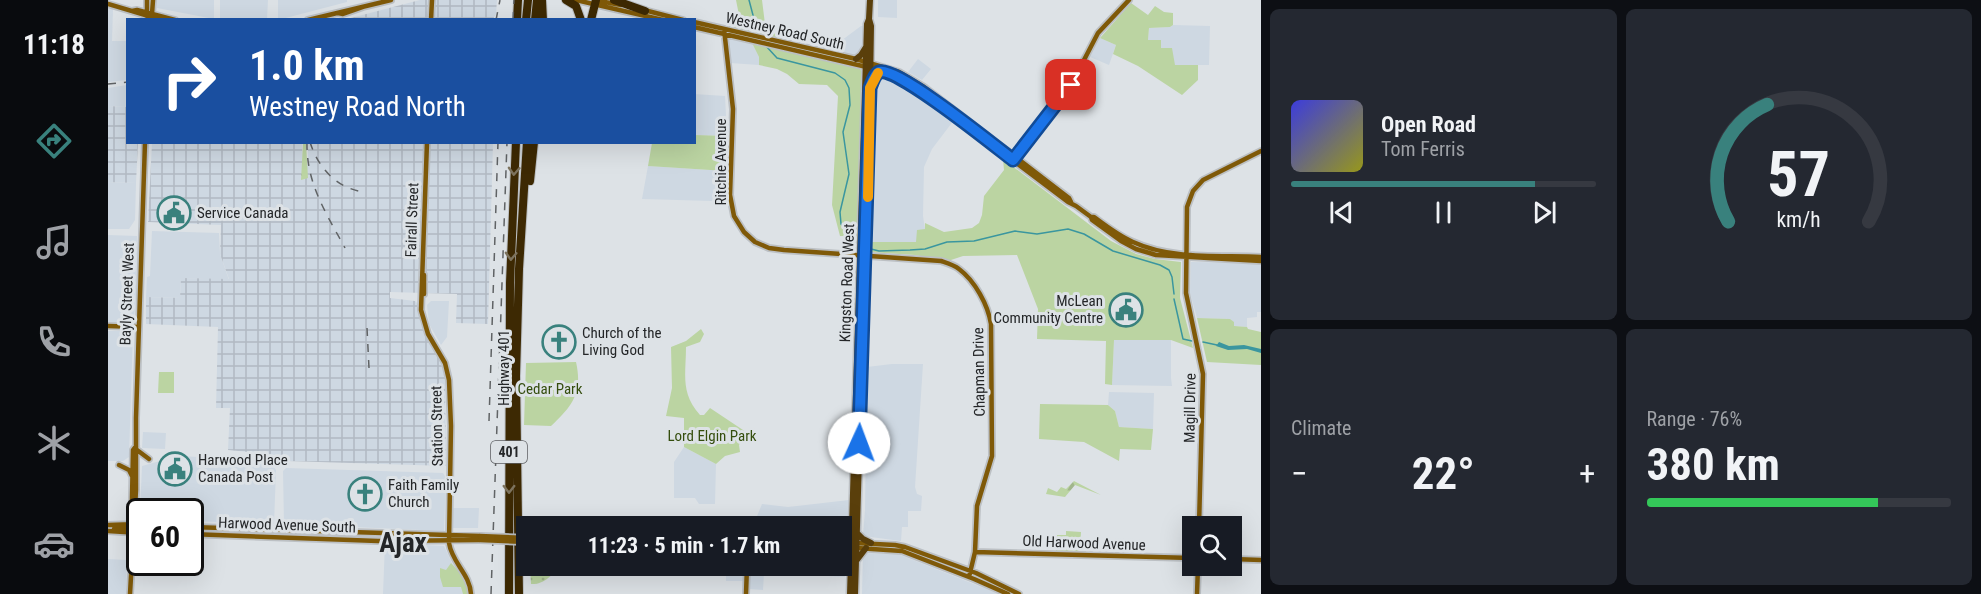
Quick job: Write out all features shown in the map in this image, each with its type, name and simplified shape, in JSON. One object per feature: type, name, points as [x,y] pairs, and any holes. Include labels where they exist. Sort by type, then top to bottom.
[{"type":"highway","points":[[517,18],[518,0]]},
{"type":"highway","points":[[526,18],[528,0]]},
{"type":"highway","points":[[536,18],[537,0]]},
{"type":"highway","points":[[542,0],[543,18]]},
{"type":"highway","points":[[566,0],[576,6],[580,18]]},
{"type":"highway","points":[[614,0],[645,10]]},
{"type":"highway","points":[[591,18],[595,2]]},
{"type":"highway","name":"Highway 401","points":[[509,594],[510,283],[516,144]]},
{"type":"highway","name":"Highway 401","points":[[519,594],[516,376],[519,269],[527,144]]},
{"type":"highway","points":[[524,200],[530,182],[534,144]]},
{"type":"highway","points":[[504,594],[509,557]]},
{"type":"main road","points":[[147,0],[150,16]]},
{"type":"main road","points":[[150,16],[153,0]]},
{"type":"main road","points":[[317,18],[338,13],[344,14],[391,0]]},
{"type":"main road","points":[[430,0],[432,18]]},
{"type":"main road","points":[[576,0],[645,10],[675,18]]},
{"type":"main road","name":"Kingston Road West","points":[[854,545],[857,533],[862,256],[870,88],[866,47],[870,0]]},
{"type":"main road","points":[[1015,159],[1071,85],[1098,33],[1129,0]]},
{"type":"main road","points":[[595,2],[655,18]]},
{"type":"main road","points":[[108,4],[150,16]]},
{"type":"main road","name":"Kingston Road West","points":[[854,545],[852,526],[868,65],[872,26],[869,20]]},
{"type":"main road","name":"Westney Road South","points":[[696,25],[856,59],[868,65]]},
{"type":"main road","name":"Ritchie Avenue","points":[[724,32],[733,109],[730,195],[738,225],[755,242],[769,248],[862,256]]},
{"type":"main road","name":"Westney Road South","points":[[768,42],[868,65]]},
{"type":"main road","points":[[856,59],[861,56],[866,47]]},
{"type":"main road","points":[[868,65],[897,76],[955,113]]},
{"type":"main road","points":[[868,65],[892,69],[912,79],[1069,198],[1108,233],[1136,249],[1156,255],[1261,259]]},
{"type":"main road","points":[[870,88],[877,73],[884,72]]},
{"type":"main road","name":"Bayly Street West","points":[[135,498],[138,327],[146,144]]},
{"type":"main road","name":"Fairall Street","points":[[420,298],[427,144]]},
{"type":"main road","name":"Magill Drive","points":[[1199,516],[1203,369],[1186,293],[1187,207],[1193,191],[1208,176],[1261,151]]},
{"type":"main road","name":"Chapman Drive","points":[[862,256],[931,259],[952,264],[966,276],[987,306],[991,324],[993,445],[991,460],[977,506],[975,552],[970,574]]},
{"type":"main road","name":"Station Street","points":[[423,258],[423,321]]},
{"type":"main road","name":"Station Street","points":[[420,298],[423,321],[445,363],[449,380],[451,426],[449,538]]},
{"type":"main road","points":[[108,326],[138,327]]},
{"type":"main road","points":[[136,448],[149,459]]},
{"type":"main road","name":"Bayly Street West","points":[[133,498],[133,450],[136,448]]},
{"type":"main road","points":[[119,465],[129,470],[132,477]]},
{"type":"main road","points":[[108,525],[126,528]]},
{"type":"main road","name":"Harwood Avenue South","points":[[204,527],[449,538]]},
{"type":"main road","points":[[108,530],[126,529]]},
{"type":"main road","points":[[324,539],[325,531]]},
{"type":"main road","points":[[857,533],[868,545]]},
{"type":"main road","name":"Harwood Avenue South","points":[[204,535],[384,541],[449,538],[516,540]]},
{"type":"main road","points":[[449,538],[452,555],[468,577],[471,594]]},
{"type":"main road","points":[[855,594],[854,545],[902,551],[970,574],[1019,594]]},
{"type":"main road","points":[[850,594],[854,560],[868,545]]},
{"type":"main road","name":"Old Harwood Avenue","points":[[975,552],[1182,558]]},
{"type":"main road","points":[[1242,559],[1261,560]]},
{"type":"main road","points":[[970,574],[1008,594]]},
{"type":"main road","points":[[130,594],[131,576]]},
{"type":"main road","points":[[746,594],[747,576]]},
{"type":"main road","points":[[1197,594],[1198,576]]},
{"type":"shaded area","points":[[157,0],[214,0],[214,18],[209,18],[157,8]]},
{"type":"shaded area","points":[[220,0],[268,0],[267,18],[220,18]]},
{"type":"shaded area","points":[[278,0],[347,0],[347,2],[286,18],[278,18]]},
{"type":"shaded area","points":[[420,0],[497,0],[494,18],[351,18]]},
{"type":"shaded area","points":[[878,0],[897,0],[897,18],[878,17]]},
{"type":"shaded area","points":[[108,8],[113,9],[112,41],[126,41],[126,80],[108,82]]},
{"type":"shaded area","points":[[1173,25],[1210,26],[1209,65],[1175,65],[1160,48],[1148,40],[1149,28]]},
{"type":"shaded area","points":[[863,26],[862,51],[856,57],[830,49]]},
{"type":"shaded area","points":[[733,37],[751,41],[759,57],[759,65],[730,63],[728,41]]},
{"type":"shaded area","points":[[1100,38],[1116,45],[1109,65],[1090,57]]},
{"type":"shaded area","points":[[918,59],[931,69],[922,80],[908,72]]},
{"type":"shaded area","points":[[879,73],[911,87],[954,120],[932,149],[924,167],[925,229],[916,242],[869,242],[875,79]]},
{"type":"shaded area","points":[[126,85],[126,107],[108,106],[108,88]]},
{"type":"shaded area","points":[[696,94],[725,96],[727,136],[696,135]]},
{"type":"shaded area","points":[[108,106],[126,107],[126,144],[138,144],[136,183],[108,182]]},
{"type":"shaded area","points":[[152,144],[302,144],[303,167],[308,164],[308,144],[493,144],[488,324],[456,323],[457,294],[390,292],[390,298],[417,303],[421,325],[440,360],[445,378],[446,466],[287,461],[258,453],[228,450],[230,408],[216,408],[218,327],[146,324],[146,297],[180,298],[181,278],[229,279],[220,254],[221,225],[148,222]]},
{"type":"shaded area","points":[[648,166],[726,171],[725,197],[713,201],[642,199]]},
{"type":"shaded area","points":[[108,182],[136,183],[135,220],[129,229],[108,229]]},
{"type":"shaded area","points":[[152,231],[219,233],[220,254],[229,280],[181,278],[180,298],[146,297],[147,277],[150,276]]},
{"type":"shaded area","points":[[108,235],[137,236],[136,295],[134,319],[130,324],[108,323]]},
{"type":"shaded area","points":[[1191,262],[1261,263],[1261,312],[1257,312],[1257,317],[1247,318],[1247,327],[1234,326],[1230,319],[1197,318],[1190,293]]},
{"type":"shaded area","points":[[431,301],[449,301],[447,337],[441,345],[429,324],[427,305]]},
{"type":"shaded area","points":[[108,331],[133,331],[129,457],[123,461],[108,461]]},
{"type":"shaded area","points":[[1114,340],[1171,340],[1172,386],[1112,385]]},
{"type":"shaded area","points":[[923,364],[915,487],[917,494],[922,496],[921,511],[908,511],[908,527],[902,527],[901,541],[863,536],[867,367]]},
{"type":"shaded area","points":[[1109,392],[1154,393],[1153,429],[1119,427],[1115,411],[1108,405]]},
{"type":"shaded area","points":[[143,432],[166,433],[165,449],[142,448]]},
{"type":"shaded area","points":[[684,447],[716,464],[715,504],[699,504],[695,498],[674,498],[674,462]]},
{"type":"shaded area","points":[[178,456],[241,459],[274,467],[276,470],[274,524],[204,521],[204,498],[141,498],[142,466]]},
{"type":"shaded area","points":[[286,468],[443,473],[446,478],[444,531],[284,524],[283,471]]},
{"type":"shaded area","points":[[849,500],[849,516],[757,516],[762,504],[788,507]]},
{"type":"shaded area","points":[[451,508],[479,508],[478,528],[452,528]]},
{"type":"shaded area","points":[[385,543],[444,546],[452,563],[465,578],[468,594],[383,594]]},
{"type":"shaded area","points":[[863,553],[898,554],[999,594],[862,594]]},
{"type":"shaded area","points":[[108,559],[126,560],[126,594],[108,594]]},
{"type":"shaded area","points":[[726,576],[743,576],[743,581],[726,581]]},
{"type":"shaded area","points":[[750,576],[764,576],[763,590],[749,589]]},
{"type":"green space","points":[[736,0],[762,0],[765,24],[778,37],[777,39],[728,26],[727,19],[740,20]]},
{"type":"green space","points":[[1131,3],[1148,15],[1155,6],[1164,12],[1173,13],[1173,25],[1149,28],[1148,40],[1161,40],[1161,48],[1172,48],[1175,65],[1198,65],[1198,80],[1182,95],[1138,66],[1113,54],[1116,45],[1100,38]]},
{"type":"green space","points":[[751,41],[860,69],[862,72],[857,248],[854,252],[847,252],[847,241],[844,236],[840,236],[832,205],[838,96],[827,85],[799,84],[777,69],[759,65],[759,57]]},
{"type":"green space","points":[[696,135],[727,136],[726,171],[648,166],[652,144],[696,144]]},
{"type":"green space","points":[[303,144],[306,144],[308,178],[301,180]]},
{"type":"green space","points":[[1003,159],[1111,241],[1136,254],[1181,262],[1180,298],[1193,348],[1171,340],[1114,340],[1112,385],[1105,384],[1106,341],[1037,339],[1038,309],[1017,255],[963,256],[948,261],[915,255],[869,252],[869,242],[916,242],[917,230],[925,229],[925,223],[944,232],[972,228],[979,223],[982,215],[984,196],[1004,170]]},
{"type":"green space","points":[[1197,318],[1230,319],[1234,322],[1234,326],[1247,327],[1261,332],[1261,365],[1207,362]]},
{"type":"green space","name":"Lord Elgin Park","points":[[701,329],[704,334],[700,342],[686,347],[685,383],[689,399],[700,415],[704,415],[710,408],[746,432],[739,445],[740,452],[725,456],[716,464],[684,447],[684,418],[666,416],[672,388],[671,347],[686,341]]},
{"type":"green space","name":"Cedar Park","points":[[576,362],[577,391],[565,412],[551,426],[524,425],[526,363]]},
{"type":"green space","points":[[159,372],[174,372],[174,393],[158,393]]},
{"type":"green space","points":[[1040,404],[1108,405],[1115,411],[1119,427],[1153,429],[1151,450],[1120,449],[1119,461],[1084,442],[1039,439]]},
{"type":"green space","points":[[1074,481],[1101,495],[1075,485],[1065,497],[1046,494],[1048,488],[1057,492],[1061,487],[1066,489]]},
{"type":"green space","points":[[1066,531],[1081,532],[1080,551],[1056,551],[1057,535],[1066,535]]},
{"type":"green space","points":[[451,563],[465,578],[468,594],[463,594],[461,587],[443,587],[440,568],[446,570]]},
{"type":"green space","points":[[531,576],[550,576],[539,583],[531,584]]},
{"type":"water","points":[[1219,342],[1229,346],[1244,345],[1261,349],[1261,353],[1247,349],[1228,350],[1216,346]]},
{"type":"waterway","points":[[749,0],[758,34]]},
{"type":"waterway","points":[[766,46],[777,58],[835,73],[845,80],[849,88],[850,105],[843,132],[849,174],[840,212],[841,224],[852,236]]},
{"type":"waterway","points":[[871,249],[879,251],[925,249],[947,242],[974,241],[1015,231],[1037,234],[1068,229],[1084,234],[1113,251],[1160,265],[1169,270],[1174,294]]},
{"type":"waterway","points":[[1174,299],[1183,339],[1192,341]]},
{"type":"waterway","points":[[1203,342],[1217,345]]},
{"type":"railway","points":[[496,18],[500,0]]},
{"type":"railway","points":[[513,18],[514,0]]},
{"type":"railway","points":[[108,84],[126,82]]},
{"type":"railway","points":[[307,144],[310,171],[318,197],[345,248]]},
{"type":"railway","points":[[311,144],[318,160],[330,176],[347,187],[366,192]]},
{"type":"railway","points":[[489,421],[498,144]]},
{"type":"railway","points":[[491,594],[507,144]]},
{"type":"railway","points":[[367,328],[369,368]]},
{"type":"slow traffic","points":[[868,197],[870,88],[878,73]]},
{"type":"place","name":"Service Canada","points":[[174,213]]},
{"type":"place","name":"McLean Community Centre","points":[[1126,310]]},
{"type":"place","name":"Church of the Living God","points":[[559,342]]},
{"type":"place","name":"Harwood Place Canada Post","points":[[175,469]]},
{"type":"place","name":"Faith Family Church","points":[[365,494]]},
{"type":"district","name":"Ajax","points":[[403,543]]},
{"type":"route","points":[[859,443],[870,88],[875,75],[884,72],[897,76],[920,90],[1013,160],[1071,85]]}]
